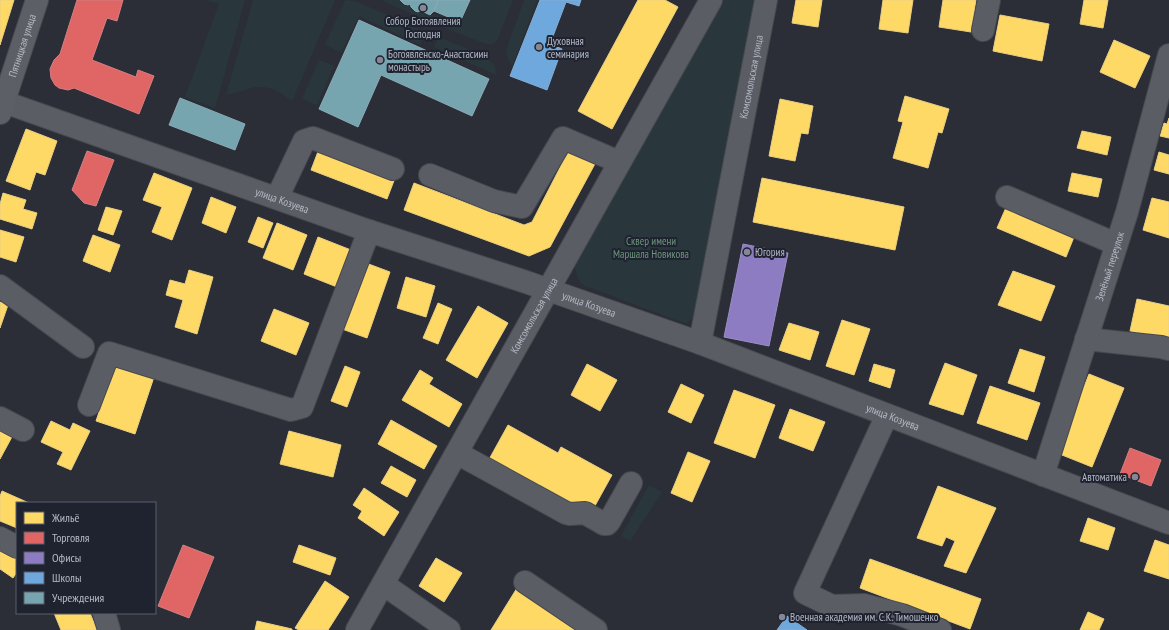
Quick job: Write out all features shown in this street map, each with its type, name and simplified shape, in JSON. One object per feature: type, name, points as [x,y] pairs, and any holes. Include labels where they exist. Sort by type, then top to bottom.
[{"type":"main road","name":"Пятницкая улица","points":[[2,108],[6,78],[37,0]]},
{"type":"street","name":"Комсомольская улица","points":[[357,630],[711,0]]},
{"type":"street","name":"Комсомольская улица","points":[[700,343],[766,0]]},
{"type":"street","points":[[983,30],[989,0]]},
{"type":"street","name":"Зелёный переулок","points":[[1043,475],[1127,212],[1169,55]]},
{"type":"street","name":"улица Козуева","points":[[2,108],[277,198],[369,231],[548,290],[700,343],[1169,523]]},
{"type":"street","points":[[277,198],[304,141],[313,138],[393,169]]},
{"type":"street","points":[[430,175],[494,201],[522,207],[563,138],[620,162]]},
{"type":"street","points":[[1007,197],[1116,244]]},
{"type":"street","points":[[89,405],[109,353],[291,410],[302,407],[369,231]]},
{"type":"street","points":[[0,286],[83,347]]},
{"type":"street","points":[[1086,339],[1169,349]]},
{"type":"street","points":[[887,415],[805,593],[832,606],[864,605],[902,614],[940,630]]},
{"type":"street","points":[[0,418],[23,430]]},
{"type":"street","points":[[457,453],[566,513],[585,513],[604,524],[610,522],[631,483]]},
{"type":"street","points":[[0,538],[16,546]]},
{"type":"street","points":[[525,582],[596,630]]},
{"type":"street","points":[[383,584],[449,630]]},
{"type":"street","points":[[104,614],[109,630]]},
{"type":"green space","points":[[206,0],[245,0],[215,108],[185,97],[219,4]]},
{"type":"green space","points":[[253,0],[335,0],[292,101],[276,90],[264,87],[254,87],[226,95]]},
{"type":"green space","points":[[346,0],[358,2],[425,32],[420,45],[359,16],[341,53],[325,44]]},
{"type":"green space","points":[[381,0],[400,0],[404,6],[409,6],[415,12],[423,12],[428,16],[434,14],[460,25],[471,0],[513,0],[497,41],[491,45],[440,26]]},
{"type":"green space","points":[[524,0],[537,0],[512,67],[506,51]]},
{"type":"green space","name":"Сквер имени Маршала Новикова","points":[[717,0],[761,0],[696,315],[686,323],[583,285],[578,279],[574,264]]},
{"type":"green space","points":[[439,37],[488,60],[495,67],[496,75],[434,47]]},
{"type":"green space","points":[[319,60],[334,66],[317,105],[302,99]]},
{"type":"green space","points":[[649,485],[662,492],[630,541],[621,536]]},
{"type":"building: Жильё","points":[[0,0],[14,0],[0,45]]},
{"type":"building: Жильё","points":[[638,0],[665,0],[678,7],[612,129],[578,111]]},
{"type":"building: Жильё","points":[[796,0],[822,0],[818,27],[792,23]]},
{"type":"building: Жильё","points":[[883,0],[913,0],[908,33],[879,29]]},
{"type":"building: Жильё","points":[[943,0],[976,0],[971,32],[939,27]]},
{"type":"building: Жильё","points":[[1084,0],[1108,0],[1103,28],[1080,24]]},
{"type":"building: Жильё","points":[[1000,15],[1049,24],[1042,61],[993,51]]},
{"type":"building: Жильё","points":[[1114,40],[1150,56],[1135,88],[1100,72]]},
{"type":"building: Жильё","points":[[905,96],[949,109],[942,133],[938,132],[928,168],[893,158],[903,122],[898,121]]},
{"type":"building: Жильё","points":[[780,99],[813,106],[808,134],[801,133],[795,161],[769,156]]},
{"type":"building: Жильё","points":[[1169,118],[1169,138],[1160,136],[1164,123],[1167,124]]},
{"type":"building: Жильё","points":[[26,129],[57,141],[45,175],[36,172],[30,190],[6,181]]},
{"type":"building: Жильё","points":[[1082,131],[1111,137],[1107,155],[1077,148]]},
{"type":"building: Жильё","points":[[570,148],[596,162],[550,247],[529,256],[404,210],[414,183],[524,225],[532,222]]},
{"type":"building: Жильё","points":[[319,149],[395,178],[387,199],[311,170]]},
{"type":"building: Жильё","points":[[1159,152],[1169,155],[1169,174],[1154,170]]},
{"type":"building: Жильё","points":[[154,173],[192,188],[172,240],[152,232],[162,207],[143,200]]},
{"type":"building: Жильё","points":[[1072,173],[1102,179],[1098,197],[1068,191]]},
{"type":"building: Жильё","points":[[762,178],[904,207],[895,250],[753,222]]},
{"type":"building: Жильё","points":[[3,193],[26,200],[23,209],[37,213],[32,229],[0,219],[0,204]]},
{"type":"building: Жильё","points":[[211,197],[236,207],[226,233],[202,223]]},
{"type":"building: Жильё","points":[[1152,198],[1169,202],[1169,238],[1143,230]]},
{"type":"building: Жильё","points":[[1008,203],[1076,232],[1066,257],[997,228]]},
{"type":"building: Жильё","points":[[106,207],[122,211],[113,235],[98,230]]},
{"type":"building: Жильё","points":[[258,217],[273,223],[263,248],[248,242]]},
{"type":"building: Жильё","points":[[277,223],[307,235],[293,270],[263,258]]},
{"type":"building: Жильё","points":[[0,230],[24,237],[16,262],[0,257]]},
{"type":"building: Жильё","points":[[93,235],[120,245],[110,272],[83,261]]},
{"type":"building: Жильё","points":[[318,237],[351,250],[337,287],[304,274]]},
{"type":"building: Жильё","points":[[366,263],[390,272],[367,338],[342,329]]},
{"type":"building: Жильё","points":[[189,270],[213,277],[197,334],[175,327],[183,300],[166,295],[170,280],[185,284]]},
{"type":"building: Жильё","points":[[1013,271],[1055,286],[1041,321],[998,305]]},
{"type":"building: Жильё","points":[[406,277],[435,286],[426,317],[397,308]]},
{"type":"building: Жильё","points":[[1137,299],[1169,306],[1169,340],[1130,331]]},
{"type":"building: Жильё","points":[[0,302],[8,305],[0,328]]},
{"type":"building: Жильё","points":[[438,303],[452,309],[438,344],[423,338]]},
{"type":"building: Жильё","points":[[478,306],[508,323],[477,378],[446,360]]},
{"type":"building: Жильё","points":[[274,309],[309,323],[296,355],[261,341]]},
{"type":"building: Жильё","points":[[842,320],[870,329],[854,375],[826,366]]},
{"type":"building: Жильё","points":[[789,323],[819,332],[810,360],[779,350]]},
{"type":"building: Жильё","points":[[1020,349],[1045,357],[1034,392],[1008,383]]},
{"type":"building: Жильё","points":[[116,361],[155,374],[135,434],[96,421]]},
{"type":"building: Жильё","points":[[945,363],[977,375],[963,415],[929,404]]},
{"type":"building: Жильё","points":[[587,364],[617,380],[600,411],[571,395]]},
{"type":"building: Жильё","points":[[874,364],[895,370],[890,388],[869,381]]},
{"type":"building: Жильё","points":[[345,366],[360,372],[347,407],[331,401]]},
{"type":"building: Жильё","points":[[420,370],[433,378],[429,384],[462,404],[449,427],[402,400]]},
{"type":"building: Жильё","points":[[1089,374],[1124,388],[1092,467],[1057,453]]},
{"type":"building: Жильё","points":[[681,384],[704,395],[691,423],[668,412]]},
{"type":"building: Жильё","points":[[990,386],[1040,403],[1027,440],[977,423]]},
{"type":"building: Жильё","points":[[734,390],[775,405],[755,458],[714,443]]},
{"type":"building: Жильё","points":[[790,409],[825,422],[813,451],[779,438]]},
{"type":"building: Жильё","points":[[391,420],[437,446],[424,469],[378,444]]},
{"type":"building: Жильё","points":[[51,421],[70,430],[73,423],[90,431],[71,470],[57,464],[63,452],[41,442]]},
{"type":"building: Жильё","points":[[508,425],[558,453],[561,447],[612,475],[591,513],[540,485],[537,491],[487,463]]},
{"type":"building: Жильё","points":[[0,428],[13,435],[0,459]]},
{"type":"building: Жильё","points":[[289,431],[341,445],[333,477],[280,464]]},
{"type":"building: Жильё","points":[[688,452],[710,461],[692,502],[671,493]]},
{"type":"building: Жильё","points":[[391,466],[416,480],[407,497],[381,483]]},
{"type":"building: Жильё","points":[[938,486],[996,508],[966,573],[944,566],[955,541],[946,537],[942,546],[917,538]]},
{"type":"building: Жильё","points":[[364,488],[399,512],[384,536],[358,518],[362,511],[353,505]]},
{"type":"building: Жильё","points":[[2,491],[27,502],[16,502],[16,528],[0,521],[0,496]]},
{"type":"building: Жильё","points":[[1088,518],[1115,528],[1108,550],[1080,541]]},
{"type":"building: Жильё","points":[[1155,540],[1169,545],[1169,579],[1144,571]]},
{"type":"building: Жильё","points":[[0,545],[16,555],[16,574],[13,578],[0,569]]},
{"type":"building: Жильё","points":[[299,545],[336,558],[330,575],[293,562]]},
{"type":"building: Жильё","points":[[436,558],[462,573],[444,602],[419,586]]},
{"type":"building: Жильё","points":[[870,559],[981,599],[970,629],[860,588]]},
{"type":"building: Жильё","points":[[325,581],[349,597],[328,630],[299,630],[295,628]]},
{"type":"building: Жильё","points":[[517,588],[582,630],[491,630]]},
{"type":"building: Жильё","points":[[1088,612],[1104,619],[1099,630],[1080,630]]},
{"type":"building: Жильё","points":[[54,614],[90,614],[97,630],[61,630]]},
{"type":"building: Жильё","points":[[257,621],[292,629],[292,630],[255,630]]},
{"type":"building: Торговля","points":[[77,0],[123,0],[117,21],[107,18],[92,60],[136,77],[138,70],[154,76],[139,114],[74,88],[68,90],[59,88],[55,85],[51,78],[50,69],[54,60],[60,54]]},
{"type":"building: Торговля","points":[[87,151],[114,160],[96,206],[84,203],[72,190]]},
{"type":"building: Торговля","points":[[1130,448],[1161,460],[1151,486],[1120,474]]},
{"type":"building: Торговля","points":[[183,545],[214,557],[189,618],[158,606]]},
{"type":"building: Офисы","points":[[743,244],[788,253],[769,346],[724,337]]},
{"type":"building: Школы","name":"Духовная семинария","points":[[540,0],[581,0],[579,6],[566,2],[550,44],[562,49],[547,90],[510,76]]},
{"type":"building: Школы","points":[[787,616],[807,630],[777,630]]},
{"type":"building: Учреждения","name":"Собор Богоявления Господня","points":[[400,0],[438,0],[434,11],[430,15],[424,12],[423,9],[418,12],[415,11],[410,4],[404,4]]},
{"type":"building: Учреждения","points":[[438,0],[470,0],[460,22],[434,11]]},
{"type":"building: Учреждения","points":[[359,20],[489,79],[472,116],[381,75],[358,127],[319,109]]},
{"type":"building: Учреждения","points":[[180,98],[245,124],[235,150],[169,125]]},
{"type":"place","name":"Собор Богоявления Господня","points":[[423,8]]},
{"type":"place","name":"Духовная семинария","points":[[539,47]]},
{"type":"place","name":"Богоявленско-Анастасиин монастырь","points":[[380,60]]},
{"type":"place","name":"Югория","points":[[747,252]]},
{"type":"place","name":"Автоматика","points":[[1135,477]]},
{"type":"place","name":"Военная академия им. С.К. Тимошенко","points":[[782,617]]}]
